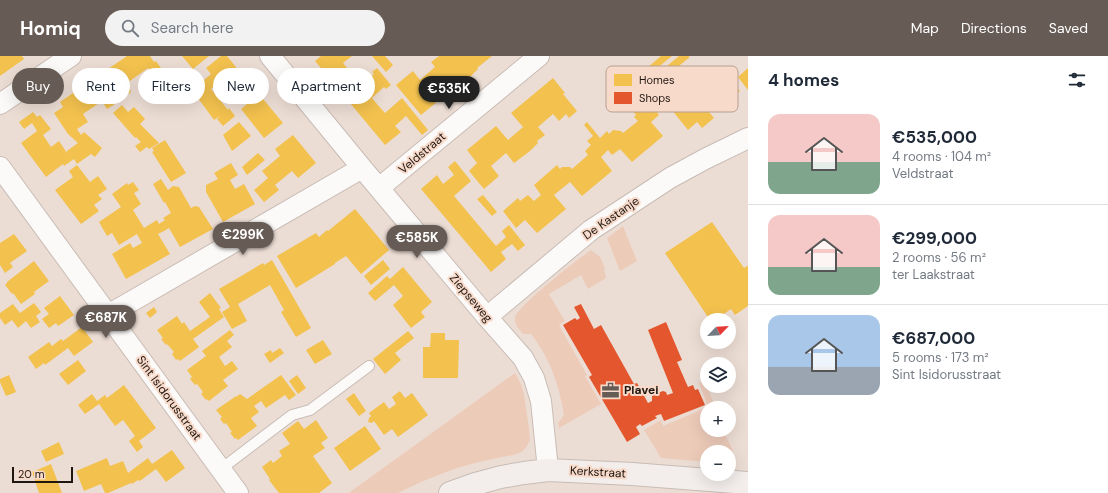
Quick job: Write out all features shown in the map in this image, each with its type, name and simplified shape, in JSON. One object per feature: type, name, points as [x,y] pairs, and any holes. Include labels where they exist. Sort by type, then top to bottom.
[{"type":"street","points":[[0,104],[71,56]]},
{"type":"street","name":"Veldstraat","points":[[379,188],[539,56]]},
{"type":"street","name":"Ziepseweg","points":[[274,57],[362,168],[523,358],[534,378],[541,401],[548,470]]},
{"type":"street","name":"De Kastanje","points":[[487,317],[591,230],[670,178],[748,138]]},
{"type":"street","name":"Sint Isidorusstraat","points":[[0,167],[238,493]]},
{"type":"street","points":[[108,315],[362,168]]},
{"type":"street","name":"Kerkstraat","points":[[450,493],[501,477],[548,470],[632,474],[748,483]]},
{"type":"lane","points":[[221,469],[292,416],[310,410],[369,366]]},
{"type":"shaded area","points":[[623,226],[637,261],[620,271],[607,238]]},
{"type":"shaded area","points":[[591,250],[600,257],[605,268],[606,278],[588,289],[581,275],[549,294],[565,321],[559,325],[587,375],[585,376],[601,404],[559,428],[558,423],[564,415],[553,372],[538,343],[531,334],[523,334],[516,325],[515,318],[525,304],[536,294]]},
{"type":"shaded area","points":[[515,373],[524,394],[529,429],[530,440],[523,451],[517,454],[454,469],[398,493],[350,492]]},
{"type":"shaded area","points":[[703,393],[710,393],[713,401],[706,401]]},
{"type":"shaded area","points":[[700,410],[700,437],[726,437],[730,445],[700,445],[700,461],[661,458],[644,430],[661,420],[663,426]]},
{"type":"building: Homes","points":[[0,56],[22,56],[24,59],[0,76]]},
{"type":"building: Homes","points":[[127,56],[150,56],[161,68],[138,68],[138,75],[130,81],[130,68],[109,68]]},
{"type":"building: Homes","points":[[182,56],[209,56],[194,68],[192,68]]},
{"type":"building: Homes","points":[[221,56],[227,56],[237,68],[213,68],[213,87],[211,89],[213,91],[213,104],[223,104],[228,110],[229,108],[235,116],[223,126],[217,119],[220,116],[214,120],[202,104],[205,104],[205,79],[211,74],[206,68]]},
{"type":"building: Homes","points":[[321,56],[352,56],[343,63],[347,68],[321,68],[315,61]]},
{"type":"building: Homes","points":[[372,56],[385,56],[393,65],[386,72]]},
{"type":"building: Homes","points":[[439,56],[492,56],[477,68],[478,69],[470,77],[461,84],[460,83],[421,115],[396,85],[413,71],[420,80],[435,67],[431,62]]},
{"type":"building: Homes","points":[[661,56],[672,56],[660,66],[649,66]]},
{"type":"building: Homes","points":[[679,56],[690,57],[679,66],[667,66]]},
{"type":"building: Homes","points":[[377,68],[391,85],[386,89],[384,87],[375,95],[375,70]]},
{"type":"building: Homes","points":[[748,68],[748,90],[738,77]]},
{"type":"building: Homes","points":[[553,78],[565,93],[563,94],[577,111],[569,118],[566,114],[559,121],[553,114],[538,127],[545,135],[537,141],[538,143],[530,151],[514,163],[506,153],[491,166],[499,176],[484,189],[469,171],[477,163],[467,150],[496,126],[508,140],[523,127],[511,113]]},
{"type":"building: Homes","points":[[72,94],[72,104],[98,104],[83,114],[88,122],[77,129],[81,135],[84,132],[102,148],[95,157],[91,154],[77,164],[74,159],[64,166],[63,164],[46,177],[21,143],[37,131],[32,123],[24,129],[19,122],[33,112],[37,117],[40,115],[51,129],[43,135],[51,147],[59,141],[67,153],[67,151],[78,143],[68,134],[54,113],[63,107],[61,104],[64,104],[64,99]]},
{"type":"building: Homes","points":[[402,98],[428,130],[422,135],[406,116],[395,126],[401,132],[385,145],[351,104],[375,104],[375,101],[385,113]]},
{"type":"building: Homes","points":[[104,104],[115,104],[107,109]]},
{"type":"building: Homes","points":[[247,104],[267,104],[283,123],[264,138],[241,109]]},
{"type":"building: Homes","points":[[122,105],[128,112],[134,107],[145,119],[140,124],[159,143],[149,149],[147,147],[140,152],[135,146],[141,142],[136,137],[135,138],[113,113]]},
{"type":"building: Homes","points":[[634,112],[657,112],[659,115],[651,122],[663,136],[632,162],[620,149],[612,155],[608,150],[601,157],[612,171],[582,196],[570,182],[554,195],[566,209],[537,233],[525,220],[516,228],[503,211],[518,198],[520,201],[528,195],[534,201],[541,195],[534,185],[557,165],[560,169],[562,167],[570,167],[572,169],[588,155],[585,151],[591,145],[587,141],[593,136],[584,125],[587,122],[600,138],[607,131],[609,134],[613,130],[621,131],[623,133],[638,121],[634,117],[636,115]]},
{"type":"building: Homes","points":[[673,112],[709,112],[714,118],[702,128],[697,122],[688,130]]},
{"type":"building: Homes","points":[[239,122],[251,136],[232,151],[223,135]]},
{"type":"building: Homes","points":[[293,135],[316,163],[298,178],[292,171],[275,185],[279,190],[264,202],[254,190],[268,178],[262,171],[280,156],[275,149]]},
{"type":"building: Homes","points":[[165,140],[186,173],[171,182],[152,152],[154,151],[152,148]]},
{"type":"building: Homes","points":[[258,153],[265,160],[247,175],[242,167]]},
{"type":"building: Homes","points":[[455,161],[471,181],[454,196],[496,246],[506,237],[502,231],[509,225],[525,245],[518,251],[512,244],[501,252],[506,259],[491,272],[421,189],[437,175],[443,184],[454,175],[448,167]]},
{"type":"building: Homes","points":[[231,163],[238,175],[230,180],[235,189],[244,184],[255,204],[223,222],[206,192],[206,185],[218,179],[214,173]]},
{"type":"building: Homes","points":[[77,165],[90,182],[98,176],[107,189],[98,195],[102,199],[94,205],[99,211],[81,224],[55,190],[73,177],[69,171]]},
{"type":"building: Homes","points":[[161,179],[168,190],[173,186],[179,187],[191,208],[195,206],[199,207],[213,229],[180,247],[169,228],[158,234],[170,254],[126,279],[112,254],[130,243],[133,248],[142,243],[137,234],[119,245],[112,233],[107,236],[99,222],[121,207],[112,194],[127,183],[128,185],[133,182],[139,190],[134,193],[141,204],[133,210],[144,228],[157,220],[159,224],[165,220],[163,218],[171,213],[153,184]]},
{"type":"building: Homes","points":[[483,195],[497,212],[492,216],[477,199]]},
{"type":"building: Homes","points":[[355,209],[389,250],[361,274],[346,256],[296,288],[277,256],[316,233],[319,237]]},
{"type":"building: Homes","points":[[712,222],[744,268],[747,266],[748,267],[748,306],[736,314],[731,309],[725,313],[705,313],[665,253]]},
{"type":"building: Homes","points":[[14,234],[27,251],[10,263],[13,267],[5,273],[0,265],[0,243]]},
{"type":"building: Homes","points":[[272,260],[311,328],[296,337],[281,312],[284,310],[270,285],[238,304],[247,321],[232,329],[222,312],[230,307],[219,289],[263,263],[264,265]]},
{"type":"building: Homes","points":[[383,260],[390,269],[371,285],[364,276]]},
{"type":"building: Homes","points":[[34,261],[49,281],[21,304],[5,285]]},
{"type":"building: Homes","points":[[403,267],[432,302],[421,312],[425,317],[411,328],[393,305],[403,296],[394,285],[375,301],[368,293],[387,276],[390,279]]},
{"type":"building: Homes","points":[[210,293],[221,308],[219,309],[224,317],[193,339],[199,347],[180,361],[178,359],[176,360],[172,354],[174,352],[161,339],[163,338],[157,330],[177,316],[182,324],[184,322],[190,331],[210,317],[199,302]]},
{"type":"building: Homes","points":[[60,296],[74,315],[58,326],[56,323],[49,328],[42,319],[49,314],[44,308]]},
{"type":"building: Homes","points":[[34,303],[41,312],[36,316],[40,322],[31,328],[26,321],[18,328],[12,320],[5,325],[0,318],[0,313],[13,304],[20,313]]},
{"type":"building: Homes","points":[[154,307],[157,312],[150,318],[146,313]]},
{"type":"building: Homes","points":[[82,327],[93,342],[74,356],[68,348],[45,365],[44,363],[36,369],[28,357],[49,342],[52,346],[61,339],[63,341]]},
{"type":"building: Homes","points":[[230,330],[234,335],[227,341],[232,347],[219,357],[225,366],[232,361],[238,369],[223,380],[228,386],[209,401],[207,399],[206,400],[201,394],[203,392],[197,384],[195,385],[190,379],[192,377],[187,370],[206,356],[202,351]]},
{"type":"building: Homes","points":[[408,331],[414,338],[395,353],[401,360],[385,374],[373,359]]},
{"type":"building: Homes","points":[[431,333],[445,333],[445,340],[459,340],[458,378],[423,378],[423,347],[430,347]]},
{"type":"building: Homes","points":[[323,340],[332,354],[315,364],[306,350]]},
{"type":"building: Homes","points":[[280,348],[284,353],[270,363],[264,354],[271,350],[272,353]]},
{"type":"building: Homes","points":[[78,360],[86,371],[68,385],[59,374]]},
{"type":"building: Homes","points":[[9,375],[16,392],[6,396],[0,379]]},
{"type":"building: Homes","points":[[281,375],[296,395],[289,400],[285,395],[266,408],[261,401],[254,406],[259,412],[251,418],[257,426],[238,440],[236,438],[235,439],[230,433],[232,432],[226,423],[224,424],[220,419],[222,417],[216,410],[240,394],[247,399]]},
{"type":"building: Homes","points":[[297,375],[306,388],[298,394],[289,381]]},
{"type":"building: Homes","points":[[124,385],[156,428],[139,441],[143,447],[137,452],[129,441],[135,436],[123,420],[115,426],[99,404],[85,414],[78,405],[92,394],[97,401],[105,395],[107,398]]},
{"type":"building: Homes","points":[[400,391],[405,398],[412,393],[428,415],[398,437],[392,429],[384,435],[374,421],[372,423],[368,422],[371,416],[369,413],[384,402],[389,409],[396,404],[392,397]]},
{"type":"building: Homes","points":[[354,393],[366,411],[359,416],[346,399]]},
{"type":"building: Homes","points":[[316,420],[328,438],[321,443],[325,448],[313,456],[332,483],[319,493],[279,493],[269,480],[270,479],[262,467],[271,460],[273,463],[282,456],[279,451],[290,444],[282,433],[298,421],[304,429]]},
{"type":"building: Homes","points":[[365,426],[381,449],[350,471],[334,448]]},
{"type":"building: Homes","points":[[59,442],[64,454],[46,462],[41,451]]},
{"type":"building: Homes","points":[[172,450],[185,468],[166,482],[156,469],[140,481],[138,480],[132,484],[131,483],[108,493],[105,493],[101,484],[84,491],[76,471],[107,458],[110,466],[123,461],[128,473],[148,458],[152,464]]},
{"type":"building: Homes","points":[[51,464],[62,493],[39,493],[32,472]]},
{"type":"building: Shops","points":[[581,304],[594,329],[601,325],[634,384],[637,383],[648,403],[652,401],[652,396],[655,394],[663,391],[666,392],[667,395],[673,393],[648,330],[666,322],[682,360],[677,362],[688,387],[693,385],[695,390],[698,389],[703,401],[700,401],[700,407],[664,421],[661,414],[655,416],[657,418],[642,426],[640,424],[636,427],[640,434],[627,442],[589,377],[592,375],[563,325],[575,318],[577,320],[580,318],[574,307]]},
{"type":"place","name":"Plavei","points":[[611,390]]}]
